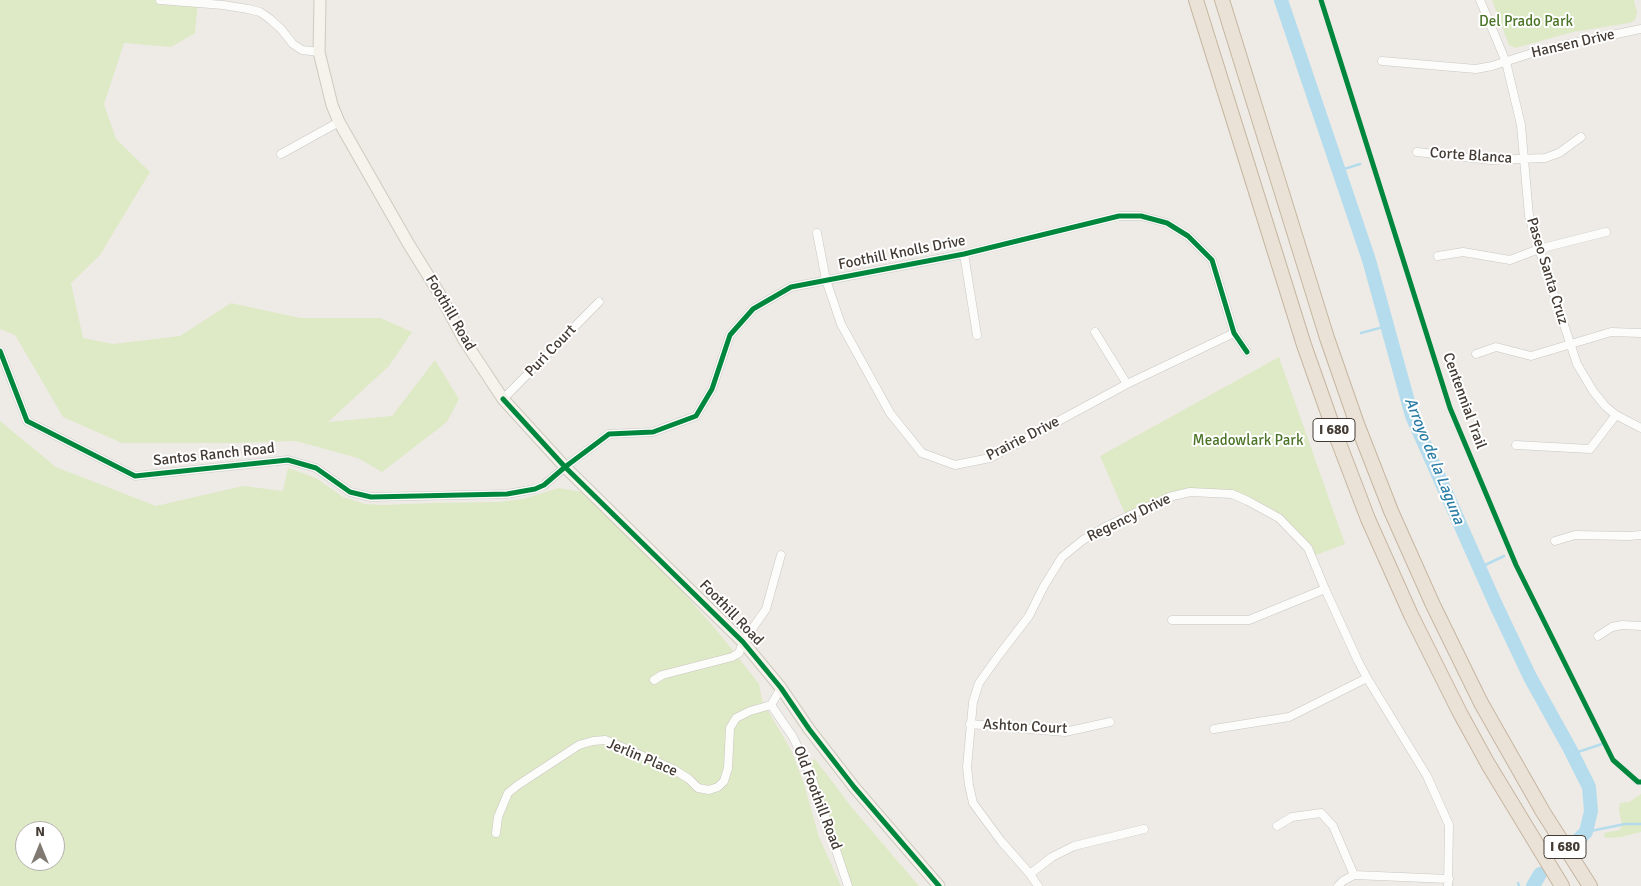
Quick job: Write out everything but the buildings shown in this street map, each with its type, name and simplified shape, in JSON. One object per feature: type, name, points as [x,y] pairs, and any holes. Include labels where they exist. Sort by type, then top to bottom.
[{"type":"highway","name":"I 680","points":[[1196,0],[1304,344],[1351,476],[1388,565],[1434,663],[1488,764],[1562,886]]},
{"type":"highway","name":"I 680","points":[[1222,0],[1344,390],[1412,559],[1455,651],[1504,744],[1543,812],[1589,884]]},
{"type":"main road","name":"Foothill Road","points":[[320,0],[319,52],[332,105],[339,122],[439,293],[464,340],[503,399],[565,467],[743,642],[781,688],[809,729],[875,812],[939,886]]},
{"type":"main road","name":"Foothill Road","points":[[326,0],[327,66],[339,122]]},
{"type":"main road","name":"Foothill Road","points":[[809,729],[826,759],[849,791],[930,886]]},
{"type":"street","points":[[160,0],[231,6],[260,12],[281,29],[293,44],[302,50],[319,52]]},
{"type":"street","name":"Paseo Santa Cruz","points":[[1480,0],[1506,62],[1521,125],[1529,216],[1538,249],[1577,364],[1593,391],[1616,416],[1641,428]]},
{"type":"street","name":"Hansen Drive","points":[[1382,60],[1476,69],[1564,45],[1641,30]]},
{"type":"street","points":[[280,154],[339,122]]},
{"type":"street","name":"Corte Blanca","points":[[1418,152],[1491,160],[1524,160],[1552,156],[1581,138]]},
{"type":"street","name":"Foothill Knolls Drive","points":[[565,467],[609,434],[653,432],[696,416],[712,389],[730,335],[754,309],[791,287],[964,254],[1119,216],[1140,216],[1166,222],[1188,236],[1212,260],[1234,333],[1248,352]]},
{"type":"street","points":[[1438,256],[1463,252],[1501,260],[1510,260],[1538,249],[1606,232]]},
{"type":"street","name":"Prairie Drive","points":[[817,233],[826,280],[841,324],[890,412],[922,453],[955,465],[990,458],[1127,384],[1234,333]]},
{"type":"street","points":[[964,254],[977,335]]},
{"type":"street","name":"Puri Court","points":[[503,399],[599,302]]},
{"type":"street","points":[[1095,332],[1127,384]]},
{"type":"street","points":[[1476,354],[1496,347],[1531,356],[1611,332],[1641,333]]},
{"type":"street","name":"Santos Ranch Road","points":[[0,351],[27,421],[134,476],[288,460],[316,468],[350,492],[371,498],[520,492],[544,485],[565,467]]},
{"type":"street","points":[[1516,445],[1590,449],[1616,416]]},
{"type":"street","name":"Regency Drive","points":[[1038,886],[973,803],[967,767],[973,702],[979,683],[998,655],[1029,616],[1044,586],[1062,557],[1083,540],[1107,526],[1169,497],[1190,492],[1232,494],[1248,500],[1279,518],[1308,548],[1367,678],[1427,776],[1449,825],[1448,882]]},
{"type":"street","points":[[1555,541],[1574,535],[1641,535]]},
{"type":"street","points":[[654,680],[662,675],[732,657],[739,653],[755,622],[766,609],[781,555]]},
{"type":"street","points":[[1172,620],[1249,620],[1325,589]]},
{"type":"street","points":[[1598,636],[1612,627],[1622,625],[1641,626]]},
{"type":"street","points":[[1214,729],[1289,717],[1367,678]]},
{"type":"street","points":[[771,705],[781,688]]},
{"type":"street","name":"Jerlin Place","points":[[496,833],[498,817],[508,794],[518,785],[578,745],[593,741],[605,740],[673,769],[689,779],[698,788],[709,790],[718,787],[724,781],[728,768],[730,728],[736,718],[750,710],[771,705]]},
{"type":"street","name":"Old Foothill Road","points":[[771,705],[793,736],[811,775],[848,886]]},
{"type":"street","name":"Ashton Court","points":[[970,724],[1065,732],[1110,722]]},
{"type":"street","points":[[1277,826],[1292,817],[1321,813],[1333,826],[1354,874]]},
{"type":"street","points":[[1030,874],[1052,857],[1074,846],[1144,829]]},
{"type":"street","points":[[1338,886],[1342,881],[1354,874],[1448,882]]},
{"type":"green space","points":[[0,0],[198,0],[195,33],[171,47],[124,43],[104,104],[116,139],[150,172],[100,255],[71,283],[83,338],[113,344],[180,336],[231,303],[300,318],[380,318],[412,332],[389,366],[328,422],[392,416],[435,360],[459,399],[447,422],[382,472],[358,458],[296,441],[122,443],[63,417],[15,335],[0,329]]},
{"type":"green space","name":"Del Prado Park","points":[[1492,0],[1634,0],[1637,13],[1635,20],[1629,23],[1573,32],[1515,48],[1509,45]]},
{"type":"green space","name":"Meadowlark Park","points":[[1279,357],[1345,544],[1313,556],[1289,525],[1233,497],[1196,494],[1166,500],[1127,518],[1100,456]]},
{"type":"green space","points":[[0,421],[56,467],[156,506],[243,486],[283,491],[288,468],[316,478],[343,497],[365,504],[499,502],[523,499],[559,488],[581,492],[654,559],[719,633],[759,684],[762,700],[792,752],[804,784],[819,837],[841,886],[0,886]]},
{"type":"green space","points":[[815,759],[853,809],[919,886],[852,886],[808,762]]},
{"type":"green space","points":[[1641,794],[1641,832],[1621,837],[1605,838],[1604,833],[1620,830],[1622,824],[1619,811],[1620,803],[1629,802]]},
{"type":"waterway","name":"Arroyo de la Laguna","points":[[1281,0],[1369,260],[1412,416],[1530,677],[1589,787],[1591,811],[1586,832],[1573,845]]},
{"type":"waterway","points":[[1338,171],[1360,164]]},
{"type":"waterway","points":[[1361,333],[1387,326]]},
{"type":"waterway","points":[[1479,568],[1504,556]]},
{"type":"waterway","points":[[1572,754],[1602,744]]},
{"type":"waterway","points":[[1586,832],[1625,824],[1641,824]]},
{"type":"waterway","name":"Arroyo de la Laguna","points":[[1533,886],[1540,874]]},
{"type":"cycle path","name":"Centennial Trail","points":[[1321,0],[1450,408],[1516,565],[1613,760],[1638,782],[1641,782]]},
{"type":"cycle path","points":[[0,351],[27,421],[135,476],[288,460],[316,468],[350,492],[371,497],[507,494],[535,489],[544,485],[609,434],[653,432],[696,416],[712,389],[730,335],[753,309],[791,287],[964,254],[1119,216],[1141,216],[1167,223],[1188,236],[1212,260],[1234,333],[1247,352]]},
{"type":"cycle path","points":[[503,399],[565,467],[743,642],[781,688],[809,729],[854,787],[939,886]]}]
